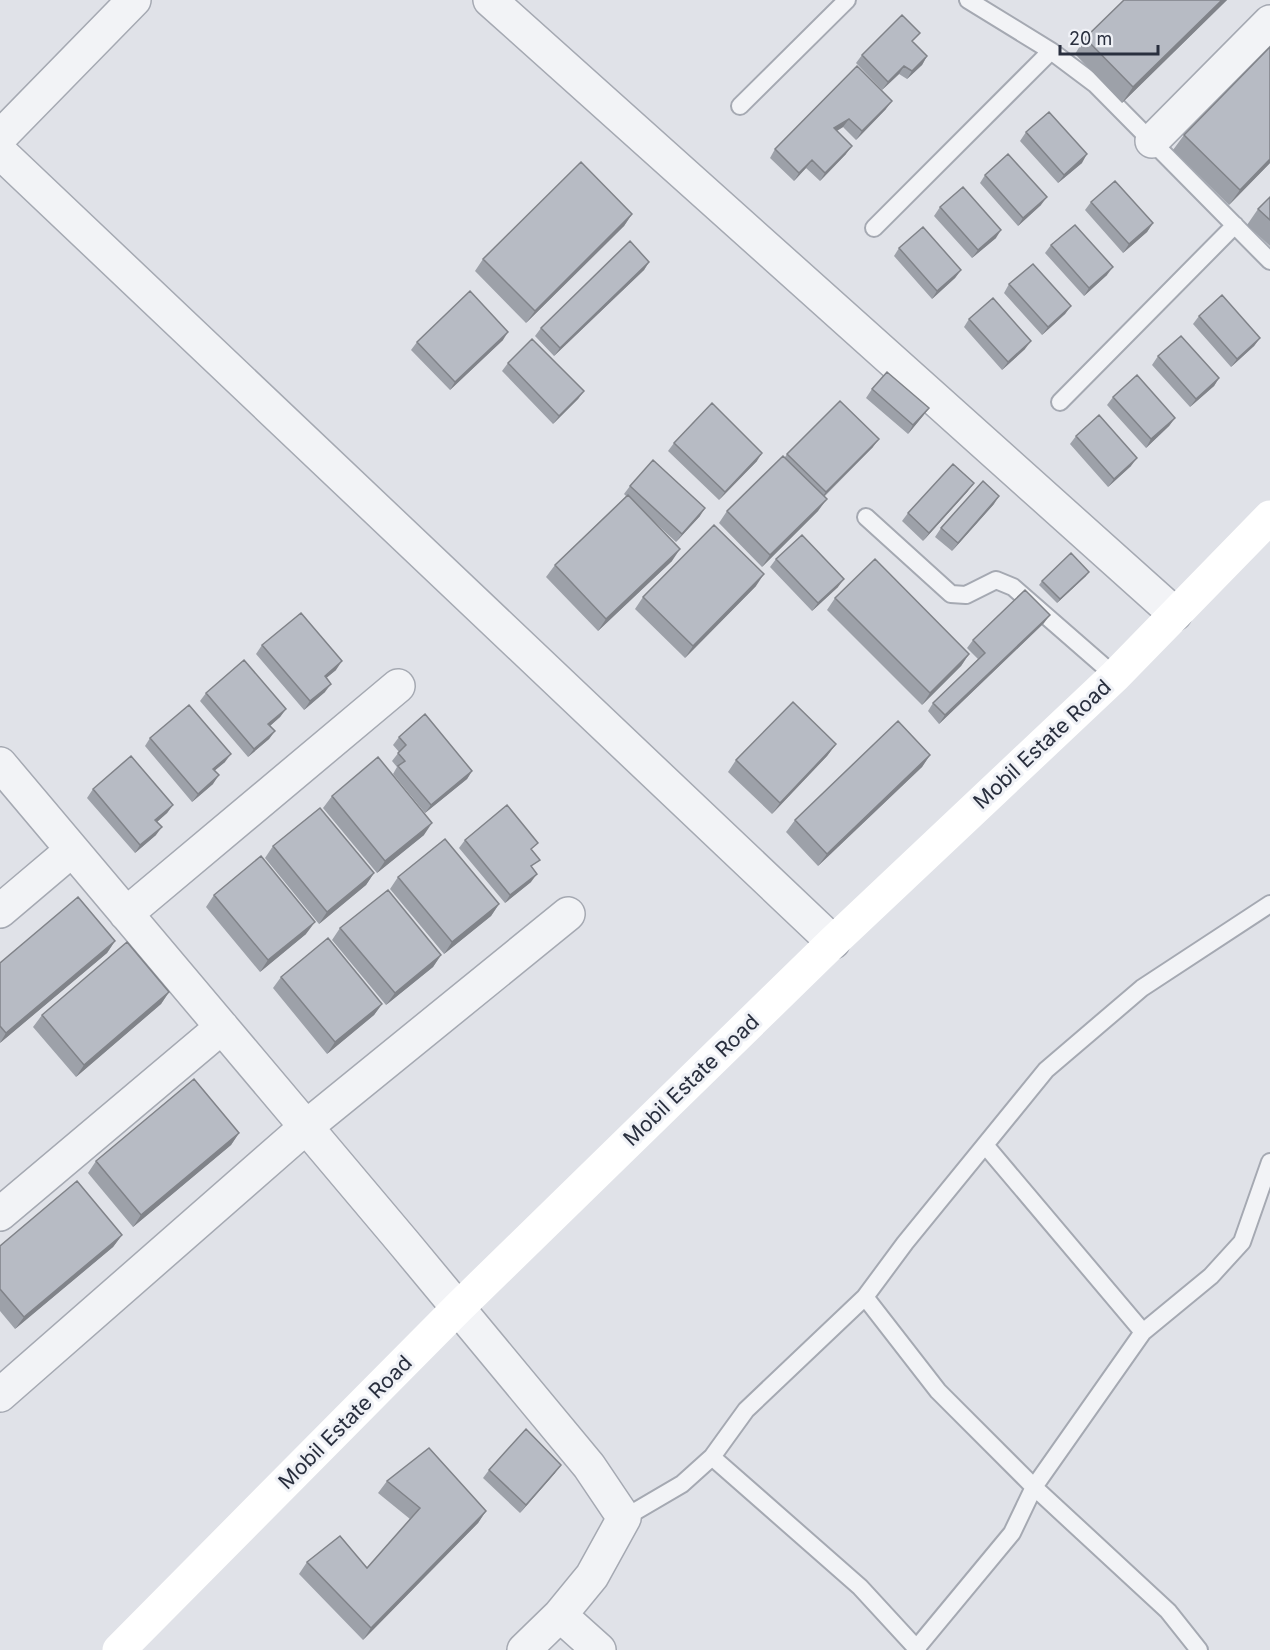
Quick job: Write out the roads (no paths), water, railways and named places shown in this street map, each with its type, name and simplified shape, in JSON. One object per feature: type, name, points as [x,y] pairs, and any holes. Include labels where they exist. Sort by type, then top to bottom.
[{"type":"main road","name":"Mobil Estate Road","points":[[119,1650],[457,1309],[833,942],[1115,676],[1270,517]]},
{"type":"street","points":[[0,137],[134,0]]},
{"type":"street","points":[[490,0],[1175,614]]},
{"type":"street","points":[[1152,141],[1270,22]]},
{"type":"street","points":[[0,152],[833,942]]},
{"type":"street","points":[[126,914],[398,686]]},
{"type":"street","points":[[0,764],[404,1242],[457,1309],[589,1466],[624,1518],[592,1576],[560,1615],[524,1650]]},
{"type":"street","points":[[0,910],[72,850]]},
{"type":"street","points":[[0,1395],[306,1127],[568,914]]},
{"type":"street","points":[[0,1214],[222,1027]]},
{"type":"street","points":[[560,1615],[599,1650]]},
{"type":"lane","points":[[740,106],[847,0]]},
{"type":"lane","points":[[968,0],[1051,51],[1095,84],[1270,261]]},
{"type":"lane","points":[[874,228],[1051,51]]},
{"type":"lane","points":[[1060,402],[1235,225]]},
{"type":"lane","points":[[866,517],[951,594],[966,595],[996,580],[1013,587],[1115,676]]},
{"type":"lane","points":[[624,1518],[682,1484],[711,1457],[746,1410],[865,1297],[905,1243],[1047,1070],[1134,995],[1270,904]]},
{"type":"lane","points":[[985,1145],[1143,1332]]},
{"type":"lane","points":[[711,1457],[860,1587],[916,1649],[1012,1533],[1034,1486],[1143,1332],[1211,1276],[1242,1242],[1270,1162]]},
{"type":"lane","points":[[865,1297],[938,1391],[1034,1486],[1168,1611],[1199,1650]]}]
